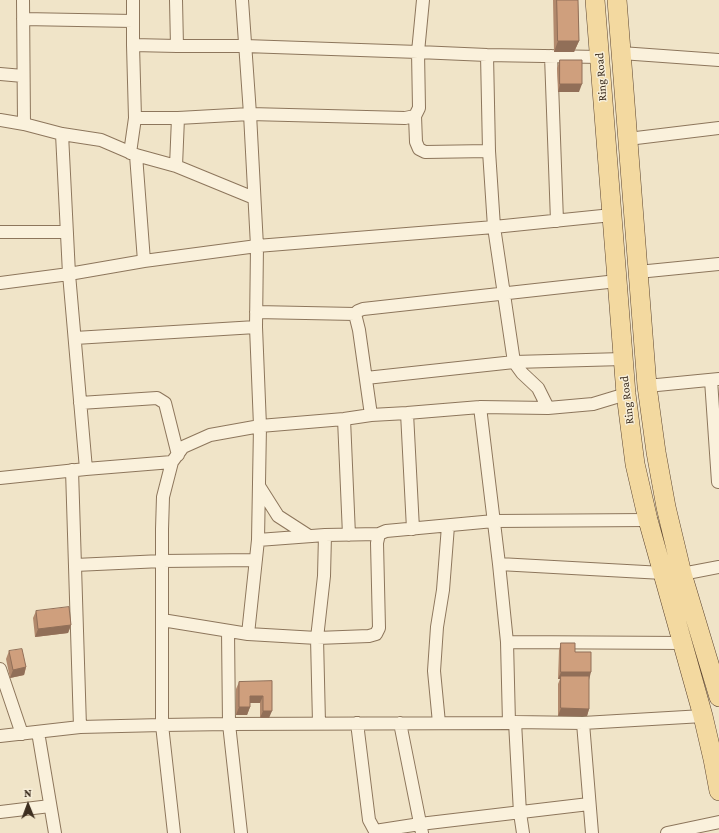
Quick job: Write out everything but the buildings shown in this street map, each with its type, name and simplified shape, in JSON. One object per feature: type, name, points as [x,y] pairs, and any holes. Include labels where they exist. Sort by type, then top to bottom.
[{"type":"main road","name":"Ring Road","points":[[595,0],[626,394],[635,464],[648,520],[703,716],[719,791]]},
{"type":"main road","name":"Ring Road","points":[[617,0],[647,386],[656,452],[666,507],[682,574],[719,697]]},
{"type":"street","points":[[23,0],[24,124]]},
{"type":"street","points":[[133,0],[135,118],[133,154],[144,261]]},
{"type":"street","points":[[176,0],[178,46]]},
{"type":"street","points":[[242,0],[257,246],[256,327],[260,426],[258,540],[248,634]]},
{"type":"street","points":[[423,0],[418,52],[419,108],[414,116],[416,142],[419,149],[425,152],[489,151]]},
{"type":"street","points":[[23,19],[133,21]]},
{"type":"street","points":[[133,45],[245,46],[487,55],[600,57]]},
{"type":"street","points":[[621,53],[719,60]]},
{"type":"street","points":[[487,55],[489,151],[494,227],[514,362],[522,374],[538,388],[548,408]]},
{"type":"street","points":[[551,56],[557,221]]},
{"type":"street","points":[[0,74],[23,76]]},
{"type":"street","points":[[135,118],[178,118],[250,114],[405,118],[414,116]]},
{"type":"street","points":[[176,166],[178,118]]},
{"type":"street","points":[[0,120],[24,124],[62,134],[101,140],[133,154],[176,166],[254,198]]},
{"type":"street","points":[[628,139],[719,128]]},
{"type":"street","points":[[62,134],[69,274],[86,468]]},
{"type":"street","points":[[0,283],[69,274],[144,261],[257,246],[494,227],[612,215]]},
{"type":"street","points":[[0,232],[67,232]]},
{"type":"street","points":[[638,272],[719,264]]},
{"type":"street","points":[[256,312],[355,314],[363,309],[617,281]]},
{"type":"street","points":[[355,314],[359,330],[371,415]]},
{"type":"street","points":[[75,338],[256,327]]},
{"type":"street","points":[[366,378],[514,362],[623,358]]},
{"type":"street","points":[[647,386],[715,379],[718,482]]},
{"type":"street","points":[[174,833],[162,725],[162,529],[163,497],[175,459],[183,448],[210,435],[260,426],[480,406],[548,408],[593,404],[626,394]]},
{"type":"street","points":[[80,403],[157,398],[165,403],[175,459]]},
{"type":"street","points":[[480,406],[507,642],[512,723],[523,833]]},
{"type":"street","points":[[407,413],[413,529]]},
{"type":"street","points":[[344,419],[348,535]]},
{"type":"street","points":[[0,478],[175,459]]},
{"type":"street","points":[[72,470],[80,727]]},
{"type":"street","points":[[259,486],[278,516],[309,536]]},
{"type":"street","points":[[258,540],[325,535],[379,534],[386,531],[494,521],[648,520]]},
{"type":"street","points":[[439,723],[434,671],[437,627],[443,590],[448,526]]},
{"type":"street","points":[[162,620],[248,634],[317,638],[369,636],[376,634],[379,628],[377,544],[379,534]]},
{"type":"street","points":[[319,723],[317,638],[324,576],[325,535]]},
{"type":"street","points":[[75,565],[162,561],[256,560]]},
{"type":"street","points":[[499,564],[663,573]]},
{"type":"street","points":[[682,574],[719,567]]},
{"type":"street","points":[[228,631],[230,724],[241,833]]},
{"type":"street","points":[[507,642],[683,643]]},
{"type":"street","points":[[0,670],[22,734]]},
{"type":"street","points":[[0,736],[80,727],[319,723],[583,723],[703,716]]},
{"type":"street","points":[[357,723],[369,820],[375,831],[421,828],[589,804]]},
{"type":"street","points":[[400,723],[421,828]]},
{"type":"street","points":[[583,723],[592,833]]},
{"type":"street","points":[[38,732],[55,833]]},
{"type":"street","points":[[0,812],[50,806]]},
{"type":"street","points":[[667,833],[719,822]]}]
